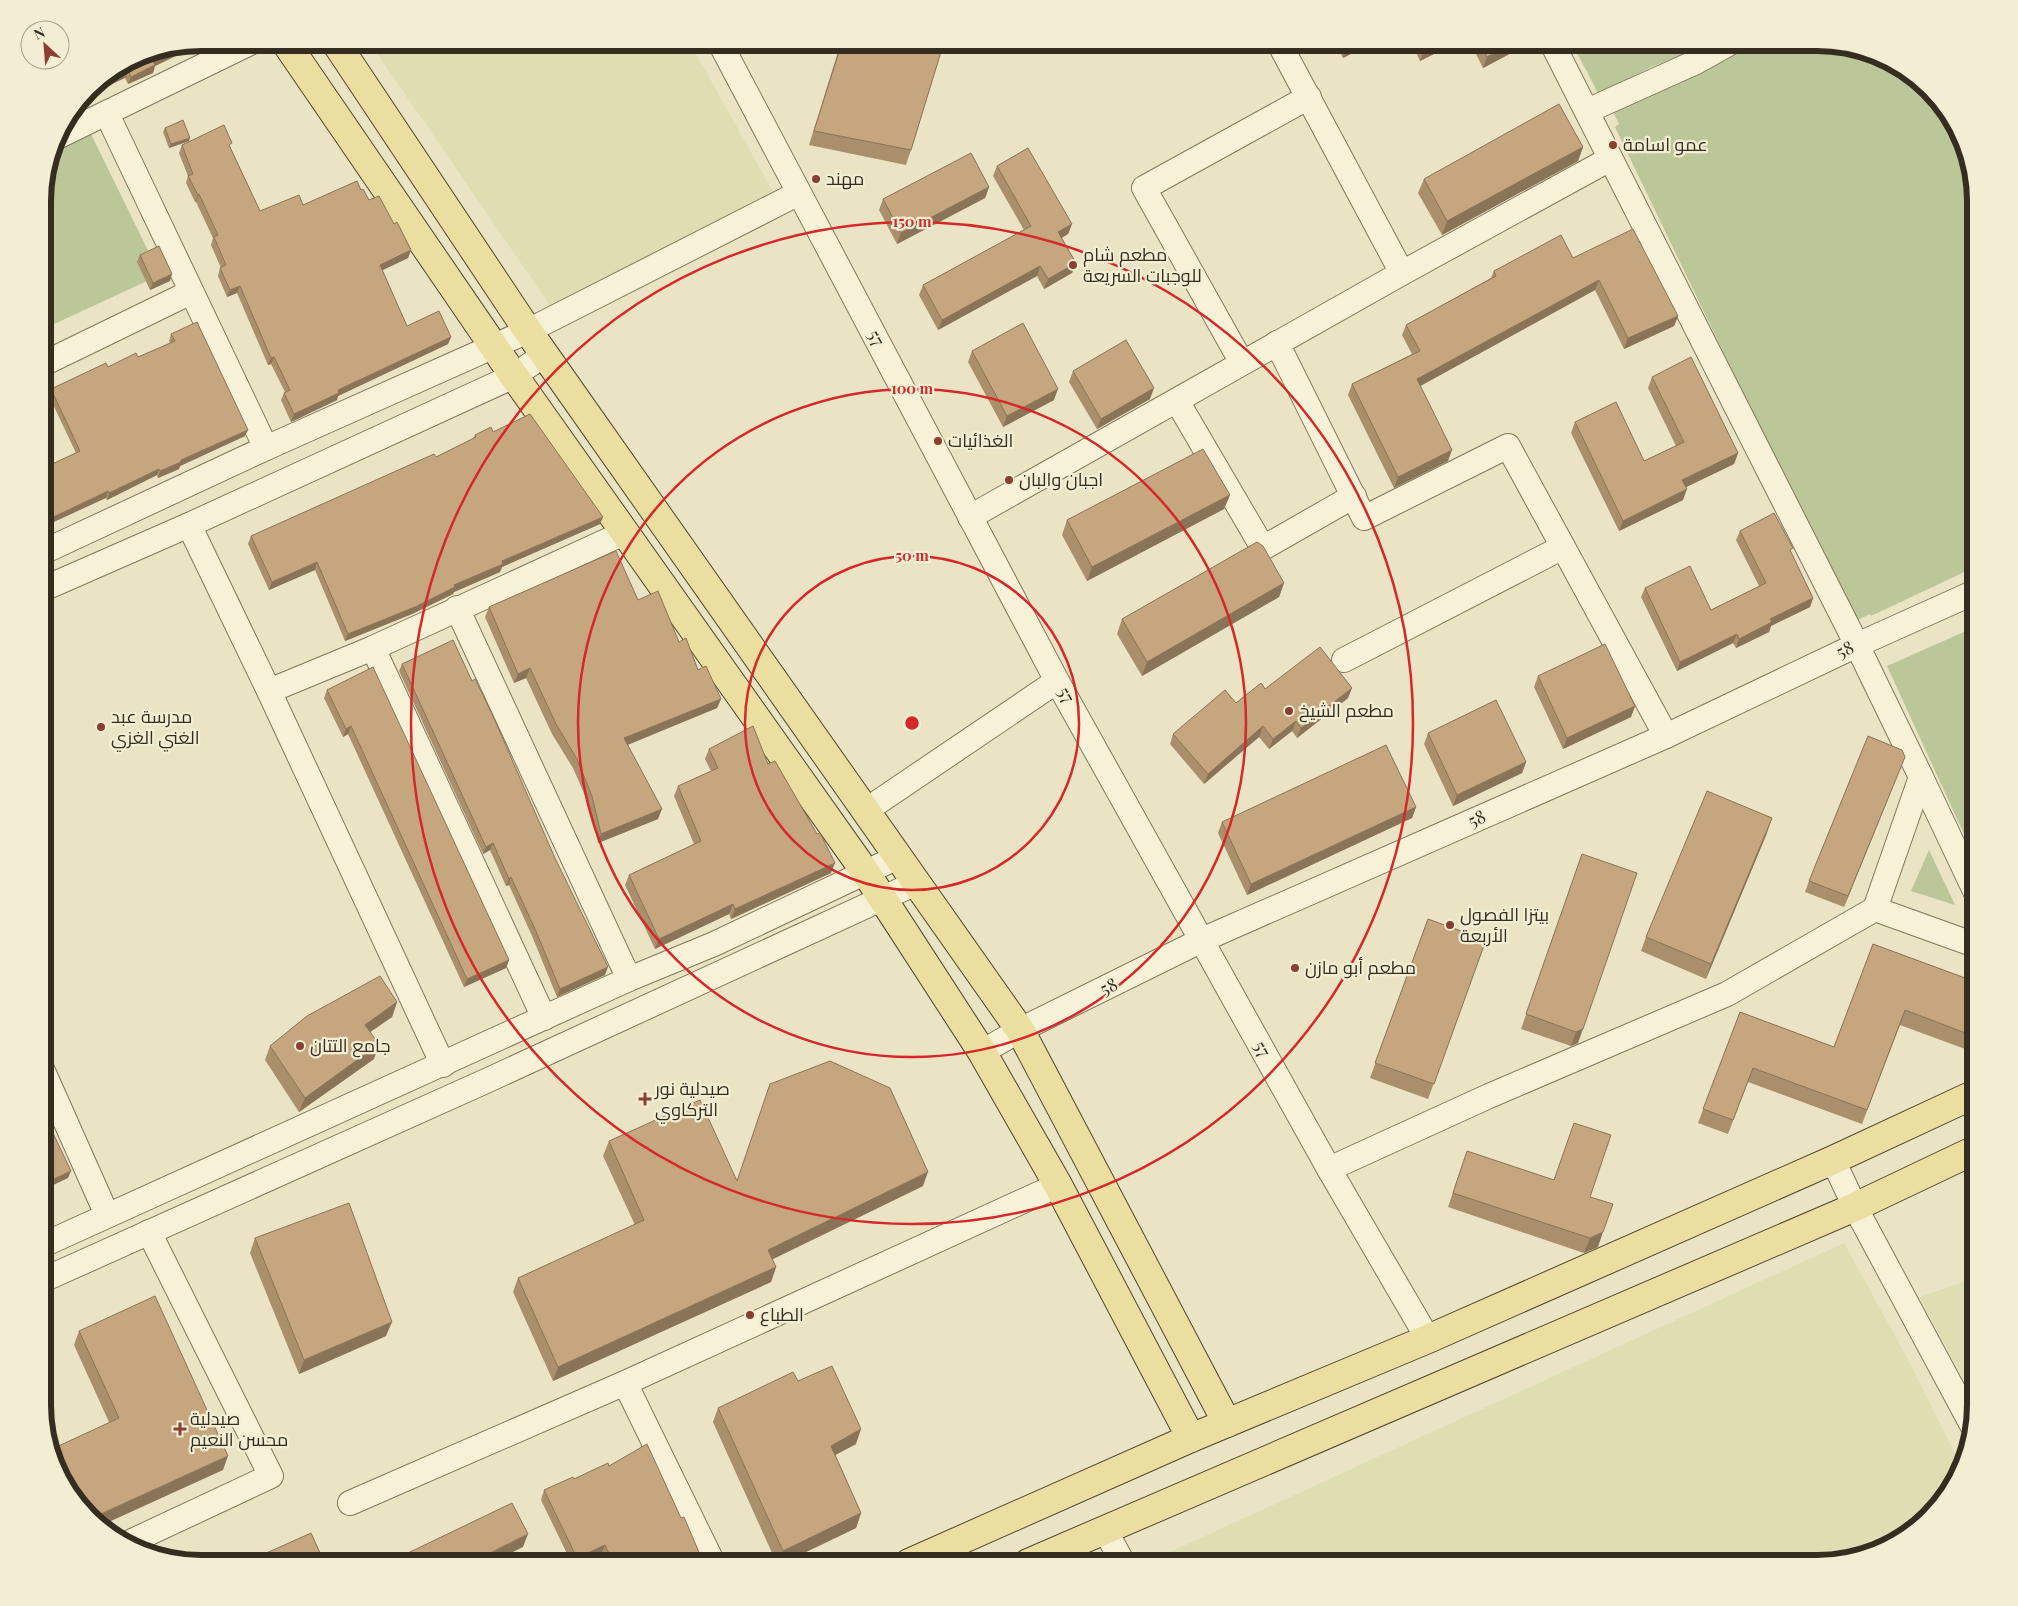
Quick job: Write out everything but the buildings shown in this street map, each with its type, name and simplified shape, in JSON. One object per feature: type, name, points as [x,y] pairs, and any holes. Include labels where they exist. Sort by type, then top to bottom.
[{"type":"main road","points":[[292,51],[493,346],[866,873],[982,1052],[1058,1185],[1190,1438]]},
{"type":"main road","points":[[342,51],[528,331],[1020,1030],[1227,1423]]},
{"type":"main road","points":[[929,1555],[1190,1438],[1428,1339],[1833,1160],[1967,1098]]},
{"type":"main road","points":[[1048,1555],[1855,1207],[1967,1154]]},
{"type":"street","points":[[68,132],[232,51]]},
{"type":"street","name":"57","points":[[729,51],[800,193],[1058,681],[1329,1169],[1428,1339]]},
{"type":"street","points":[[1284,51],[1402,273]]},
{"type":"street","points":[[1557,51],[1857,644],[1967,872]]},
{"type":"street","points":[[1587,111],[1696,62],[1715,51]]},
{"type":"street","points":[[1242,364],[1144,188],[1309,97]]},
{"type":"street","points":[[107,114],[190,292],[266,448]]},
{"type":"street","points":[[970,517],[1402,273],[1610,159]]},
{"type":"street","points":[[52,548],[266,448],[528,331],[800,193]]},
{"type":"street","points":[[52,355],[190,292]]},
{"type":"street","points":[[1277,343],[1364,518],[1508,446],[1666,736]]},
{"type":"street","points":[[52,585],[189,525],[514,376],[546,354]]},
{"type":"street","points":[[1177,401],[1263,548],[1354,496]]},
{"type":"street","points":[[189,525],[269,691],[443,1065]]},
{"type":"street","points":[[269,691],[372,648],[626,532]]},
{"type":"street","points":[[1344,660],[1563,547]]},
{"type":"street","name":"58","points":[[982,1052],[1020,1030],[1202,940],[1666,736],[1857,644],[1967,596]]},
{"type":"street","points":[[457,608],[629,979]]},
{"type":"street","points":[[372,648],[544,1018]]},
{"type":"street","points":[[866,811],[1058,681]]},
{"type":"street","points":[[1329,1169],[1489,1096],[1727,994],[1875,909],[1921,777]]},
{"type":"street","points":[[52,1241],[629,979],[714,944],[898,857]]},
{"type":"street","points":[[52,1276],[916,883]]},
{"type":"street","points":[[1875,909],[1967,942]]},
{"type":"street","points":[[52,1091],[107,1215]]},
{"type":"street","points":[[1833,1160],[1855,1207],[1966,1414]]},
{"type":"street","points":[[350,1504],[625,1383],[1058,1185]]},
{"type":"street","points":[[136,1539],[271,1476],[149,1232]]},
{"type":"street","points":[[625,1383],[709,1555]]},
{"type":"street","points":[[1105,1530],[1118,1555]]},
{"type":"green space","points":[[375,51],[694,51],[776,197],[555,313]]},
{"type":"green space","points":[[1576,51],[1694,51],[1651,67],[1599,95]]},
{"type":"green space","points":[[1739,51],[1816,51],[1846,54],[1865,59],[1892,71],[1908,82],[1929,102],[1947,126],[1959,153],[1964,172],[1967,202],[1967,571],[1871,616],[1870,614],[1853,622],[1615,127],[1619,124],[1611,108],[1706,70]]},
{"type":"green space","points":[[91,134],[160,275],[52,325],[52,192],[56,163],[62,147]]},
{"type":"green space","points":[[1967,631],[1967,841],[1887,666]]},
{"type":"green space","points":[[1929,850],[1955,905],[1911,891]]},
{"type":"green space","points":[[1844,1243],[1910,1363],[1957,1458],[1947,1480],[1936,1496],[1908,1524],[1892,1535],[1865,1547],[1846,1552],[1816,1555],[1163,1555]]},
{"type":"green space","points":[[1967,1281],[1967,1385],[1919,1297]]},
{"type":"place","name":"عمو اسامة","points":[[1613,145]]},
{"type":"place","name":"مهند","points":[[816,179]]},
{"type":"place","name":"مطعم شام للوجبات السريعة","points":[[1073,265]]},
{"type":"place","name":"الغذائيات","points":[[938,441]]},
{"type":"place","name":"اجبان والبان","points":[[1009,480]]},
{"type":"place","name":"مطعم الشيخ","points":[[1289,711]]},
{"type":"place","name":"مدرسة عبد الغني الغزي","points":[[101,727]]},
{"type":"place","name":"بيتزا الفصول الأربعة","points":[[1450,925]]},
{"type":"place","name":"مطعم أبو مازن","points":[[1295,968]]},
{"type":"place","name":"جامع التتان","points":[[300,1046]]},
{"type":"place","name":"صيدلية نور التركاوي","points":[[645,1099]]},
{"type":"place","name":"الطباع","points":[[750,1315]]},
{"type":"place","name":"صيدلية محسن النعيم","points":[[180,1429]]}]
